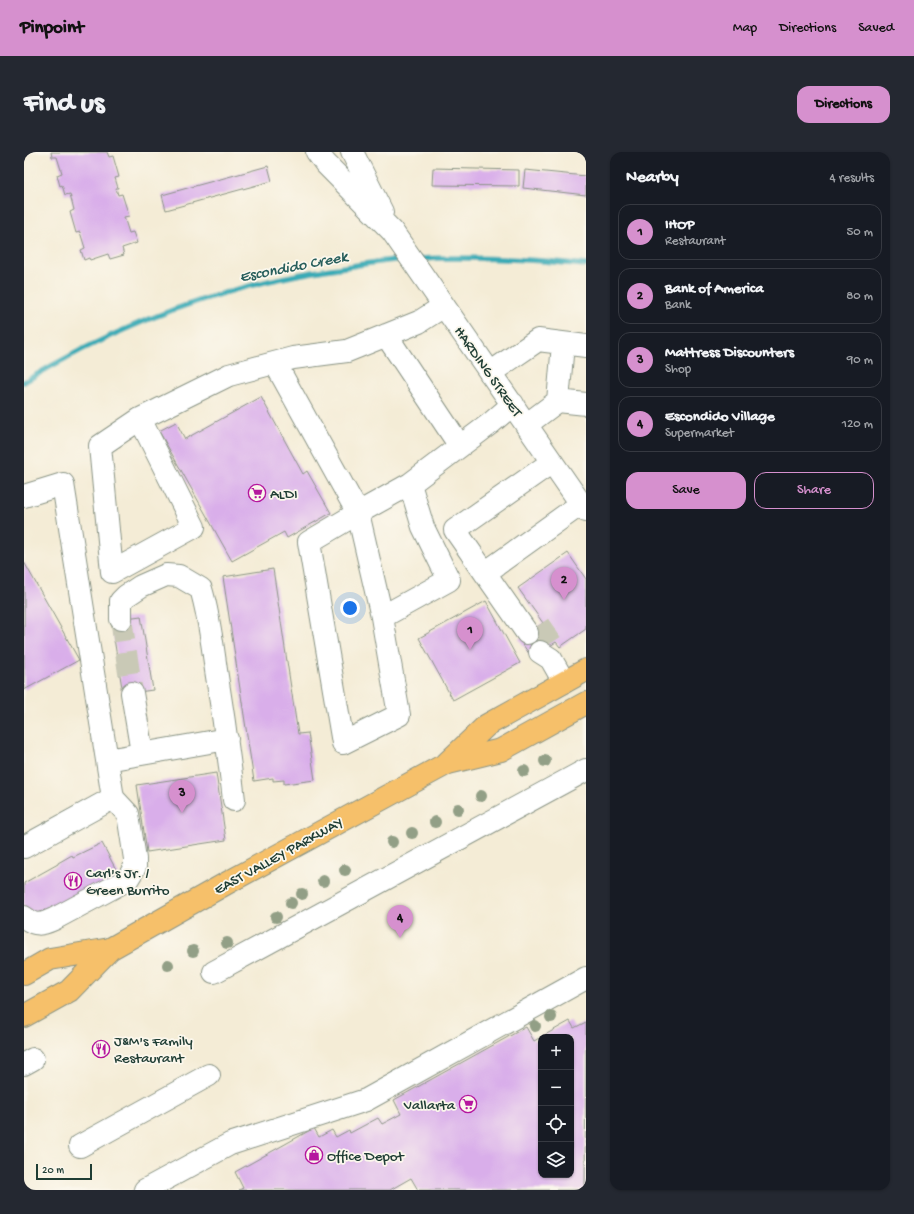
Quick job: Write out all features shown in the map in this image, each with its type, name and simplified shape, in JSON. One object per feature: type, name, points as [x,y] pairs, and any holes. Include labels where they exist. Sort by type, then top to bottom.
[{"type":"main road","name":"EAST VALLEY PARKWAY","points":[[448,763],[487,725],[586,670]]},
{"type":"main road","name":"EAST VALLEY PARKWAY","points":[[24,1016],[69,991],[110,949],[448,763],[501,750],[586,703]]},
{"type":"main road","name":"EAST VALLEY PARKWAY","points":[[24,974],[50,959],[110,949]]},
{"type":"street","name":"HARDING STREET","points":[[317,152],[325,163],[392,231]]},
{"type":"street","name":"HARDING STREET","points":[[352,152],[392,231],[513,404],[583,508]]},
{"type":"street","points":[[140,419],[194,527],[112,572],[100,446],[140,419],[229,375],[293,358],[347,351],[419,322],[441,302]]},
{"type":"street","points":[[386,335],[460,446]]},
{"type":"street","points":[[490,373],[538,340],[586,346]]},
{"type":"street","points":[[558,401],[563,344]]},
{"type":"street","points":[[275,363],[358,512],[382,617],[399,715],[343,744],[309,542],[358,512],[410,484],[513,404]]},
{"type":"street","points":[[526,425],[558,401],[586,404]]},
{"type":"street","points":[[533,629],[491,568],[464,543],[455,530],[552,462]]},
{"type":"street","points":[[24,496],[63,484],[113,798],[128,814],[135,858],[135,867],[127,880],[54,919],[43,924],[32,923],[24,917]]},
{"type":"street","points":[[382,617],[449,580],[423,528],[410,484]]},
{"type":"street","points":[[491,568],[583,508]]},
{"type":"street","points":[[438,558],[464,543]]},
{"type":"street","points":[[121,619],[121,601],[126,596],[141,586],[166,575],[179,576],[200,589],[205,604],[214,652],[227,738],[234,800]]},
{"type":"street","points":[[548,652],[564,682]]},
{"type":"street","points":[[132,693],[142,754]]},
{"type":"street","points":[[107,760],[227,738]]},
{"type":"street","points":[[214,972],[586,770]]},
{"type":"street","points":[[24,847],[113,798]]},
{"type":"street","points":[[145,1190],[230,1144],[366,1100],[586,978]]},
{"type":"street","points":[[80,1146],[210,1074]]},
{"type":"building","points":[[51,152],[107,152],[109,157],[113,156],[119,177],[115,178],[118,188],[116,188],[118,195],[122,194],[129,216],[124,217],[129,233],[133,232],[137,243],[122,248],[124,255],[110,259],[108,254],[90,260],[89,258],[84,260],[81,250],[85,248],[80,232],[76,233],[70,212],[74,210],[70,194],[65,195],[62,185],[60,186],[57,175],[62,173],[57,157],[52,157]]},
{"type":"building","points":[[268,166],[272,181],[166,210],[162,195]]},
{"type":"building","points":[[433,168],[519,170],[519,186],[432,185]]},
{"type":"building","points":[[525,170],[586,176],[586,195],[523,188]]},
{"type":"building","name":"ALDI","points":[[261,397],[303,474],[307,471],[331,513],[287,538],[284,532],[232,561],[159,431],[176,422],[185,439]]},
{"type":"building","points":[[568,553],[586,579],[586,629],[560,647],[556,642],[532,658],[519,639],[543,623],[518,588]]},
{"type":"building","points":[[24,562],[79,660],[24,690]]},
{"type":"building","points":[[273,569],[298,734],[308,733],[315,780],[284,784],[284,780],[273,781],[273,778],[254,781],[223,577]]},
{"type":"building","points":[[486,601],[520,663],[453,700],[419,638]]},
{"type":"building","points":[[141,616],[153,690],[123,694],[111,620]]},
{"type":"building","points":[[216,773],[226,840],[147,852],[137,785]]},
{"type":"building","name":"Carl's Jr. / Green Burrito","points":[[102,843],[121,879],[42,918],[24,909],[24,883],[72,855],[73,857]]},
{"type":"building","name":"Vallarta","points":[[570,1021],[574,1028],[586,1022],[585,1190],[418,1190],[411,1178],[390,1190],[239,1190],[243,1188],[235,1172],[314,1128],[319,1137],[332,1130],[336,1137],[349,1130],[350,1133],[378,1118],[382,1124],[401,1114],[394,1100],[526,1027],[534,1041],[538,1039],[538,1178],[574,1178],[574,1034],[546,1034]]},
{"type":"waterway","name":"Escondido Creek","points":[[24,382],[62,360],[141,322],[224,293],[309,273],[406,259]]},
{"type":"waterway","name":"Escondido Creek","points":[[417,259],[502,259],[586,265]]},
{"type":"tunnel","points":[[121,619],[132,693]]},
{"type":"tunnel","points":[[539,625],[552,644]]},
{"type":"place","name":"ALDI","points":[[257,493]]},
{"type":"place","name":"Bank of America","points":[[564,600]]},
{"type":"place","name":"IHOP","points":[[470,650]]},
{"type":"place","name":"Mattress Discounters","points":[[182,813]]},
{"type":"place","name":"Carl's Jr. / Green Burrito","points":[[73,881]]},
{"type":"place","name":"Escondido Village","points":[[400,938]]},
{"type":"place","name":"J&M's Family Restaurant","points":[[101,1049]]},
{"type":"place","name":"Vallarta","points":[[468,1104]]},
{"type":"place","name":"Office Depot","points":[[314,1155]]}]
